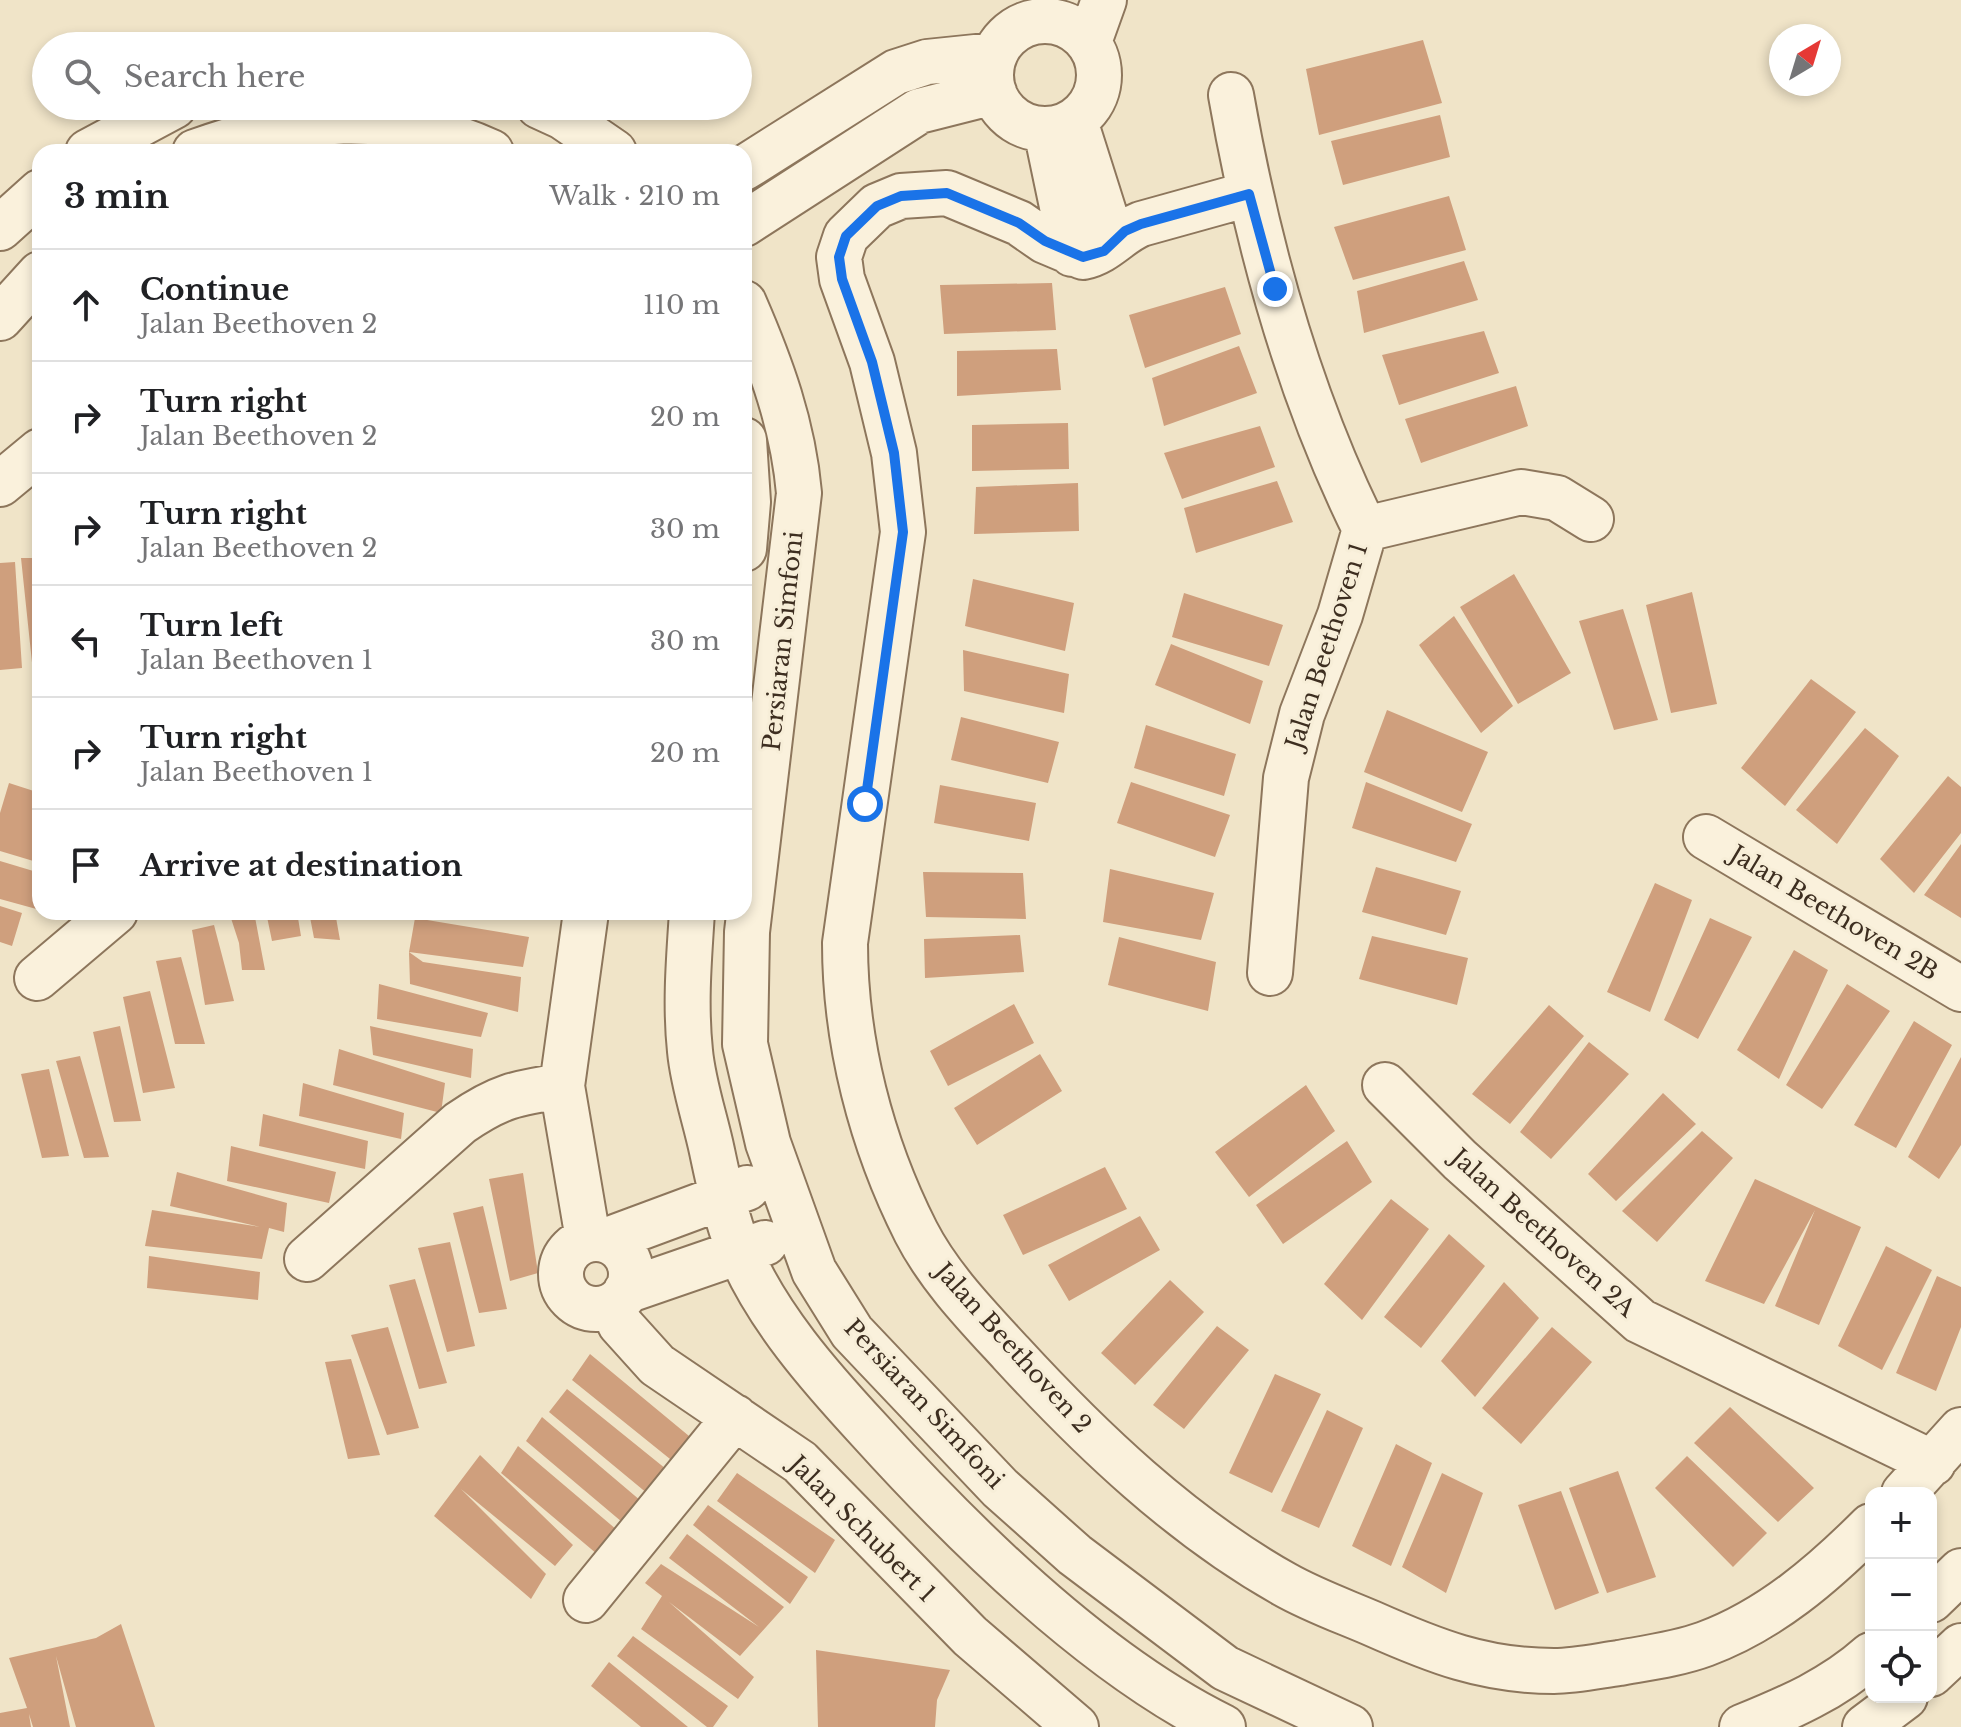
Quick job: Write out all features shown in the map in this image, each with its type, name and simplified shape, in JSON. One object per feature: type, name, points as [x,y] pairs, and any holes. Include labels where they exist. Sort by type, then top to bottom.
[{"type":"street","points":[[1089,42],[1104,0]]},
{"type":"street","points":[[752,219],[919,111],[1008,44],[1030,23],[1055,22],[1079,32],[1089,42],[1098,60],[1100,77],[1097,94],[1061,126],[1020,123],[1000,104],[1008,44]]},
{"type":"street","points":[[752,163],[896,72],[1008,44]]},
{"type":"street","name":"Jalan Beethoven 1","points":[[1231,95],[1249,194],[1275,289],[1338,474],[1365,529],[1340,615],[1302,714],[1286,778],[1270,973]]},
{"type":"street","points":[[103,144],[148,120]]},
{"type":"street","points":[[567,120],[602,144]]},
{"type":"street","points":[[217,144],[249,132],[321,121],[398,124],[473,144]]},
{"type":"street","points":[[1061,126],[1089,251],[1141,224],[1249,194]]},
{"type":"street","name":"Jalan Beethoven 2","points":[[1089,251],[947,193],[901,196],[877,206],[846,236],[839,257],[845,291],[872,362],[894,453],[903,532],[845,943],[849,1027],[860,1077],[887,1163],[916,1233],[935,1263],[1046,1391],[1106,1451],[1227,1548],[1286,1585],[1454,1659],[1555,1671],[1655,1657],[1704,1644],[1791,1597],[1832,1565],[1865,1532]]},
{"type":"street","points":[[0,228],[32,199]]},
{"type":"street","points":[[0,318],[32,283]]},
{"type":"street","name":"Persiaran Simfoni","points":[[752,322],[794,443],[799,493],[752,890]]},
{"type":"street","points":[[0,484],[32,458]]},
{"type":"street","points":[[1365,529],[1521,492],[1557,498],[1591,519]]},
{"type":"street","name":"Jalan Beethoven 2B","points":[[1706,837],[1961,989]]},
{"type":"street","points":[[37,978],[106,920]]},
{"type":"street","points":[[585,920],[562,1086],[598,1240],[627,1257],[631,1274],[619,1298]]},
{"type":"street","points":[[691,920],[687,978],[690,1053],[722,1198],[740,1252],[816,1372],[910,1475],[987,1551],[1074,1626],[1152,1685],[1223,1727]]},
{"type":"street","name":"Persiaran Simfoni","points":[[748,920],[745,1044],[779,1177],[798,1231],[814,1271],[852,1332],[1000,1488],[1075,1555],[1225,1668],[1350,1727]]},
{"type":"street","name":"Jalan Beethoven 2A","points":[[1385,1085],[1460,1160],[1640,1321],[1918,1478]]},
{"type":"street","points":[[307,1259],[471,1115],[502,1096],[562,1086]]},
{"type":"street","points":[[779,1177],[598,1240],[578,1243],[563,1259],[561,1280],[571,1299],[580,1306],[602,1309],[619,1298],[798,1231]]},
{"type":"street","name":"Jalan Schubert 1","points":[[619,1298],[620,1324],[657,1365],[800,1462],[1048,1719]]},
{"type":"street","points":[[586,1600],[735,1417]]},
{"type":"street","points":[[1918,1478],[1961,1430]]},
{"type":"street","points":[[1937,1594],[1961,1571]]},
{"type":"street","points":[[1937,1668],[1961,1646]]},
{"type":"street","points":[[1742,1727],[1795,1706],[1849,1674],[1865,1660]]},
{"type":"street","points":[[1865,1727],[1897,1703]]},
{"type":"building","points":[[1423,40],[1442,103],[1319,135],[1306,69]]},
{"type":"building","points":[[1440,115],[1450,157],[1343,185],[1331,141]]},
{"type":"building","points":[[1449,196],[1466,250],[1353,280],[1334,227]]},
{"type":"building","points":[[1464,261],[1478,300],[1364,333],[1357,291]]},
{"type":"building","points":[[1052,283],[1056,330],[944,334],[940,285]]},
{"type":"building","points":[[1225,287],[1241,334],[1145,368],[1129,315]]},
{"type":"building","points":[[1484,331],[1499,373],[1399,405],[1382,355]]},
{"type":"building","points":[[1239,346],[1257,393],[1164,426],[1152,378]]},
{"type":"building","points":[[1057,349],[1061,390],[957,396],[957,351]]},
{"type":"building","points":[[1516,386],[1528,426],[1421,463],[1405,419]]},
{"type":"building","points":[[1068,423],[1069,469],[972,471],[972,425]]},
{"type":"building","points":[[1260,426],[1275,467],[1182,499],[1164,453]]},
{"type":"building","points":[[1277,481],[1293,522],[1196,553],[1184,508]]},
{"type":"building","points":[[1078,483],[1079,531],[974,534],[976,487]]},
{"type":"building","points":[[21,558],[32,558],[32,662]]},
{"type":"building","points":[[15,562],[22,668],[0,670],[0,563]]},
{"type":"building","points":[[1514,574],[1571,673],[1518,704],[1460,607]]},
{"type":"building","points":[[973,579],[1074,603],[1065,651],[965,626]]},
{"type":"building","points":[[1692,592],[1717,704],[1671,713],[1646,605]]},
{"type":"building","points":[[1184,593],[1283,625],[1269,666],[1172,637]]},
{"type":"building","points":[[1623,609],[1658,720],[1614,730],[1579,621]]},
{"type":"building","points":[[1454,616],[1513,706],[1481,733],[1419,645]]},
{"type":"building","points":[[1171,644],[1263,681],[1250,724],[1155,685]]},
{"type":"building","points":[[963,650],[1069,674],[1064,713],[964,691]]},
{"type":"building","points":[[1811,679],[1856,712],[1785,806],[1741,768]]},
{"type":"building","points":[[1387,710],[1488,752],[1462,812],[1364,772]]},
{"type":"building","points":[[961,717],[1059,742],[1048,783],[951,760]]},
{"type":"building","points":[[1146,725],[1236,754],[1224,796],[1134,768]]},
{"type":"building","points":[[1865,728],[1899,756],[1837,844],[1796,810]]},
{"type":"building","points":[[1948,776],[1961,787],[1961,833],[1914,893],[1880,859]]},
{"type":"building","points":[[1131,782],[1230,815],[1215,857],[1117,823]]},
{"type":"building","points":[[1366,782],[1472,824],[1456,862],[1352,828]]},
{"type":"building","points":[[9,783],[32,790],[32,861],[0,851],[0,813]]},
{"type":"building","points":[[940,785],[1036,803],[1029,841],[934,823]]},
{"type":"building","points":[[1961,844],[1961,918],[1924,895]]},
{"type":"building","points":[[0,861],[32,871],[32,908],[0,899]]},
{"type":"building","points":[[1376,867],[1461,891],[1446,935],[1362,912]]},
{"type":"building","points":[[1110,869],[1214,893],[1201,940],[1103,922]]},
{"type":"building","points":[[923,872],[1023,873],[1026,919],[926,917]]},
{"type":"building","points":[[1655,883],[1692,900],[1650,1012],[1607,992]]},
{"type":"building","points":[[0,906],[22,913],[12,946],[0,942]]},
{"type":"building","points":[[1710,918],[1752,937],[1698,1039],[1664,1020]]},
{"type":"building","points":[[232,920],[256,920],[265,970],[242,970],[239,943]]},
{"type":"building","points":[[268,920],[298,920],[301,936],[272,941]]},
{"type":"building","points":[[311,920],[336,920],[340,940],[314,938]]},
{"type":"building","points":[[415,920],[529,937],[523,967],[409,952]]},
{"type":"building","points":[[214,925],[234,1001],[205,1005],[192,930]]},
{"type":"building","points":[[1020,935],[1024,972],[925,978],[924,939]]},
{"type":"building","points":[[1372,936],[1468,958],[1457,1005],[1359,979]]},
{"type":"building","points":[[1119,937],[1216,962],[1208,1011],[1108,985]]},
{"type":"building","points":[[1794,950],[1828,970],[1779,1079],[1737,1050]]},
{"type":"building","points":[[409,952],[423,962],[521,977],[518,1012],[410,984]]},
{"type":"building","points":[[181,957],[205,1044],[175,1044],[156,961]]},
{"type":"building","points":[[379,984],[488,1013],[481,1037],[377,1019]]},
{"type":"building","points":[[1847,984],[1890,1011],[1822,1109],[1786,1085]]},
{"type":"building","points":[[150,991],[175,1088],[143,1093],[123,997]]},
{"type":"building","points":[[1014,1004],[1034,1043],[948,1086],[930,1051]]},
{"type":"building","points":[[1549,1005],[1584,1036],[1510,1124],[1472,1094]]},
{"type":"building","points":[[1914,1021],[1952,1045],[1896,1148],[1854,1125]]},
{"type":"building","points":[[120,1026],[141,1121],[114,1122],[93,1032]]},
{"type":"building","points":[[370,1026],[473,1049],[471,1078],[373,1055]]},
{"type":"building","points":[[1589,1042],[1629,1074],[1551,1159],[1520,1132]]},
{"type":"building","points":[[339,1049],[445,1083],[441,1113],[333,1085]]},
{"type":"building","points":[[1040,1054],[1062,1091],[977,1145],[954,1108]]},
{"type":"building","points":[[80,1056],[109,1157],[84,1158],[56,1061]]},
{"type":"building","points":[[1961,1057],[1961,1145],[1939,1179],[1908,1157]]},
{"type":"building","points":[[49,1069],[69,1156],[42,1158],[21,1074]]},
{"type":"building","points":[[303,1083],[404,1113],[401,1139],[299,1116]]},
{"type":"building","points":[[1306,1085],[1335,1131],[1249,1197],[1215,1152]]},
{"type":"building","points":[[1663,1093],[1696,1124],[1616,1201],[1588,1174]]},
{"type":"building","points":[[263,1114],[368,1141],[365,1169],[259,1146]]},
{"type":"building","points":[[1702,1131],[1733,1158],[1657,1242],[1622,1211]]},
{"type":"building","points":[[1347,1141],[1372,1182],[1283,1244],[1256,1205]]},
{"type":"building","points":[[231,1146],[336,1172],[329,1203],[227,1181]]},
{"type":"building","points":[[1105,1167],[1127,1209],[1023,1255],[1003,1215]]},
{"type":"building","points":[[177,1172],[287,1203],[284,1232],[269,1228],[262,1259],[145,1246],[152,1210],[260,1227],[170,1206]]},
{"type":"building","points":[[523,1173],[538,1273],[510,1281],[489,1179]]},
{"type":"building","points":[[1755,1179],[1861,1227],[1819,1325],[1775,1306],[1815,1210],[1764,1304],[1705,1281]]},
{"type":"building","points":[[1391,1199],[1429,1229],[1362,1320],[1324,1284]]},
{"type":"building","points":[[483,1206],[507,1309],[479,1313],[453,1213]]},
{"type":"building","points":[[1140,1216],[1160,1250],[1069,1301],[1048,1265]]},
{"type":"building","points":[[1449,1234],[1485,1266],[1421,1348],[1384,1317]]},
{"type":"building","points":[[450,1242],[475,1346],[447,1352],[418,1248]]},
{"type":"building","points":[[1886,1246],[1932,1270],[1882,1370],[1838,1346]]},
{"type":"building","points":[[149,1256],[260,1272],[258,1300],[147,1288]]},
{"type":"building","points":[[1937,1276],[1961,1287],[1961,1327],[1936,1391],[1896,1373]]},
{"type":"building","points":[[415,1279],[447,1383],[419,1389],[389,1285]]},
{"type":"building","points":[[1170,1280],[1204,1312],[1135,1385],[1101,1353]]},
{"type":"building","points":[[1504,1282],[1539,1318],[1475,1397],[1441,1361]]},
{"type":"building","points":[[1217,1326],[1249,1350],[1184,1429],[1153,1405]]},
{"type":"building","points":[[388,1327],[419,1428],[387,1435],[351,1335]]},
{"type":"building","points":[[1552,1327],[1592,1362],[1521,1444],[1482,1408]]},
{"type":"building","points":[[590,1354],[689,1436],[675,1463],[572,1380]]},
{"type":"building","points":[[351,1359],[380,1455],[348,1459],[325,1362]]},
{"type":"building","points":[[1275,1374],[1321,1394],[1272,1493],[1229,1473]]},
{"type":"building","points":[[567,1389],[666,1469],[648,1494],[549,1412]]},
{"type":"building","points":[[1730,1407],[1814,1488],[1778,1522],[1694,1443]]},
{"type":"building","points":[[1327,1410],[1363,1428],[1319,1528],[1281,1511]]},
{"type":"building","points":[[542,1417],[641,1501],[622,1522],[526,1441]]},
{"type":"building","points":[[1396,1444],[1432,1463],[1391,1566],[1352,1546]]},
{"type":"building","points":[[518,1446],[617,1530],[597,1554],[501,1473]]},
{"type":"building","points":[[480,1455],[573,1545],[555,1566],[461,1489],[546,1574],[531,1599],[434,1516]]},
{"type":"building","points":[[1687,1456],[1767,1533],[1733,1567],[1655,1488]]},
{"type":"building","points":[[1618,1471],[1656,1577],[1607,1593],[1569,1488]]},
{"type":"building","points":[[737,1473],[835,1540],[815,1573],[717,1501]]},
{"type":"building","points":[[1442,1473],[1483,1493],[1446,1593],[1402,1567]]},
{"type":"building","points":[[1561,1491],[1599,1593],[1555,1610],[1518,1505]]},
{"type":"building","points":[[708,1505],[808,1577],[790,1604],[693,1525]]},
{"type":"building","points":[[687,1534],[784,1607],[740,1656],[669,1602],[754,1677],[738,1699],[641,1629],[662,1596],[645,1583],[661,1564],[759,1627],[669,1558]]},
{"type":"building","points":[[121,1624],[155,1727],[76,1727],[56,1656],[70,1727],[33,1727],[29,1714],[31,1727],[0,1727],[0,1713],[27,1708],[9,1658],[96,1638]]},
{"type":"building","points":[[633,1636],[728,1706],[713,1727],[707,1727],[617,1656]]},
{"type":"building","points":[[816,1650],[950,1670],[937,1700],[935,1727],[818,1727]]},
{"type":"building","points":[[609,1662],[688,1727],[641,1727],[591,1686]]},
{"type":"route","points":[[865,804],[903,532],[894,453],[872,362],[842,279],[839,257],[846,236],[877,206],[901,196],[947,193],[968,199],[1019,223],[1045,241],[1083,257],[1104,251],[1125,231],[1141,224],[1249,194],[1275,289]]}]
